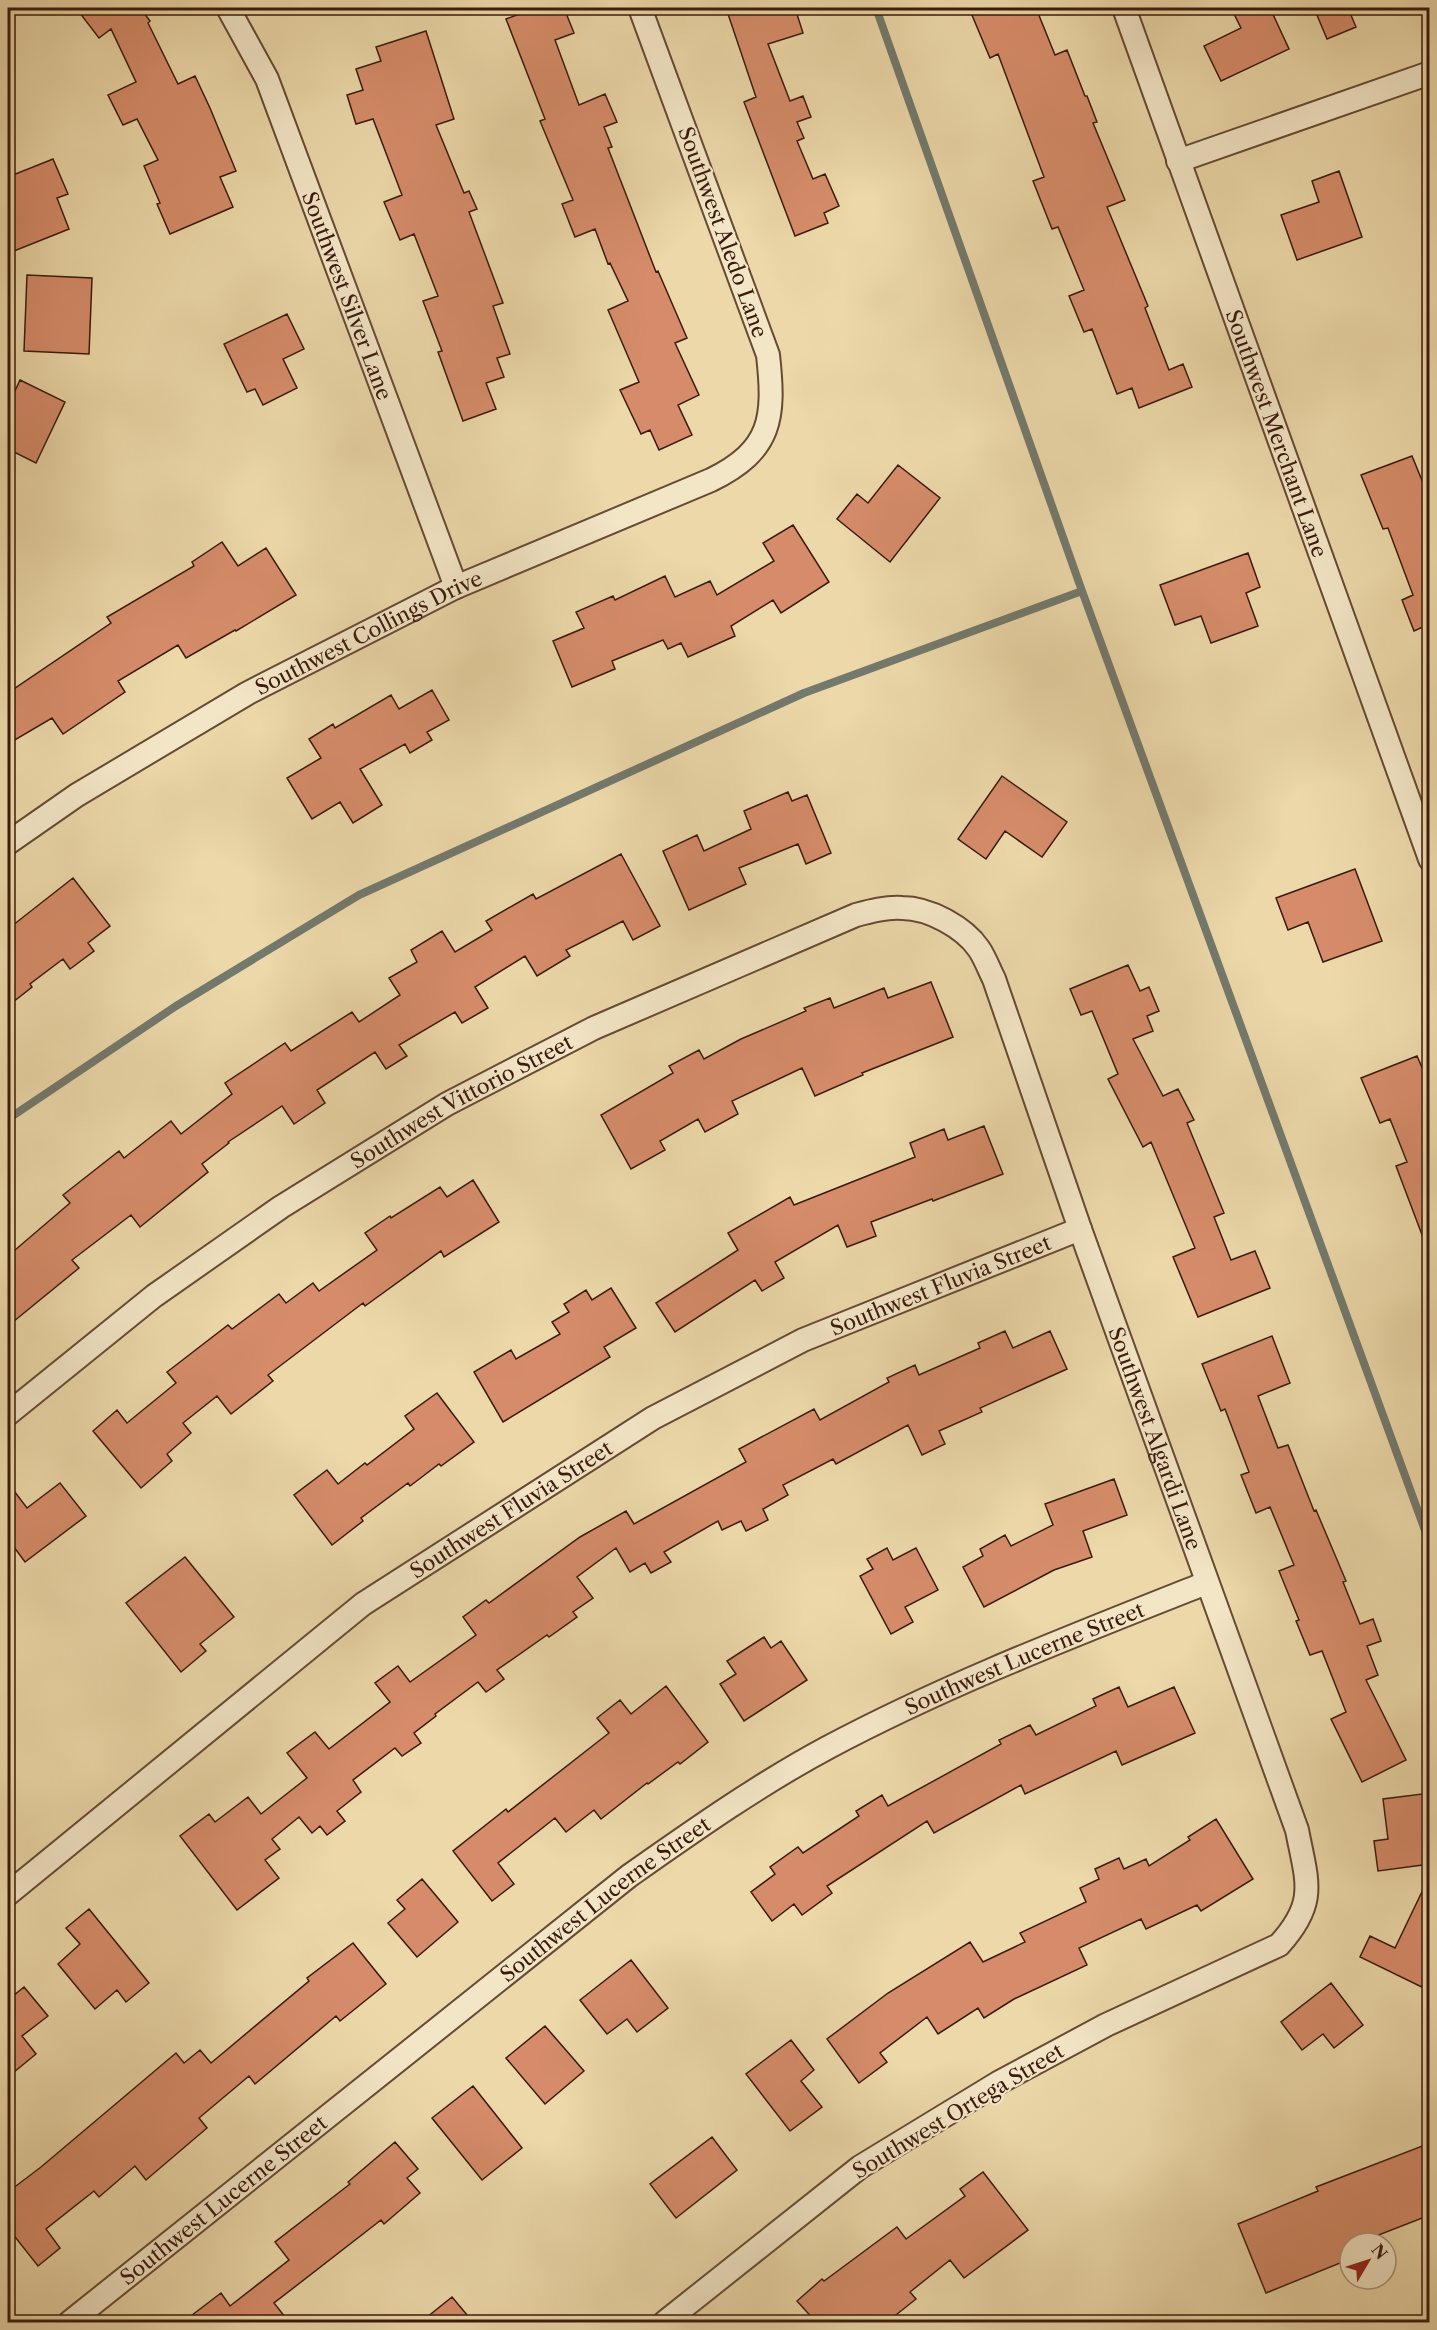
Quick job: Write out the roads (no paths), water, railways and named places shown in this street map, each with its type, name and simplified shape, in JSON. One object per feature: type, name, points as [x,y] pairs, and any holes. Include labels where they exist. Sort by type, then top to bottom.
[{"type":"street","name":"Southwest Silver Lane","points":[[228,8],[267,79],[456,587]]},
{"type":"street","name":"Southwest Aledo Lane","points":[[640,8],[768,355],[772,405],[768,424],[748,457]]},
{"type":"street","name":"Southwest Merchant Lane","points":[[1124,8],[1430,859]]},
{"type":"street","points":[[1178,161],[1430,73]]},
{"type":"street","name":"Southwest Collings Drive","points":[[8,843],[77,795],[248,693],[456,587],[711,480],[734,469],[748,457]]},
{"type":"street","name":"Southwest Vittorio Street","points":[[8,1414],[154,1296],[281,1207],[447,1104],[594,1028],[856,915],[881,908],[904,908],[922,912],[945,921],[965,933]]},
{"type":"street","name":"Southwest Algardi Lane","points":[[965,933],[979,949],[994,979],[1206,1583],[1297,1830],[1308,1890],[1302,1914],[1292,1931],[1279,1945]]},
{"type":"street","name":"Southwest Fluvia Street","points":[[8,1894],[363,1604],[653,1418],[803,1340],[1080,1229]]},
{"type":"street","name":"Southwest Lucerne Street","points":[[70,2322],[629,1876],[696,1829],[783,1773],[882,1720],[978,1674],[1206,1583]]},
{"type":"street","name":"Southwest Ortega Street","points":[[665,2322],[860,2167],[998,2083],[1106,2025],[1279,1945]]},
{"type":"waterway","points":[[876,8],[1082,591],[1430,1544]]},
{"type":"waterway","points":[[8,1119],[176,1006],[359,895],[804,693],[1082,591]]}]
